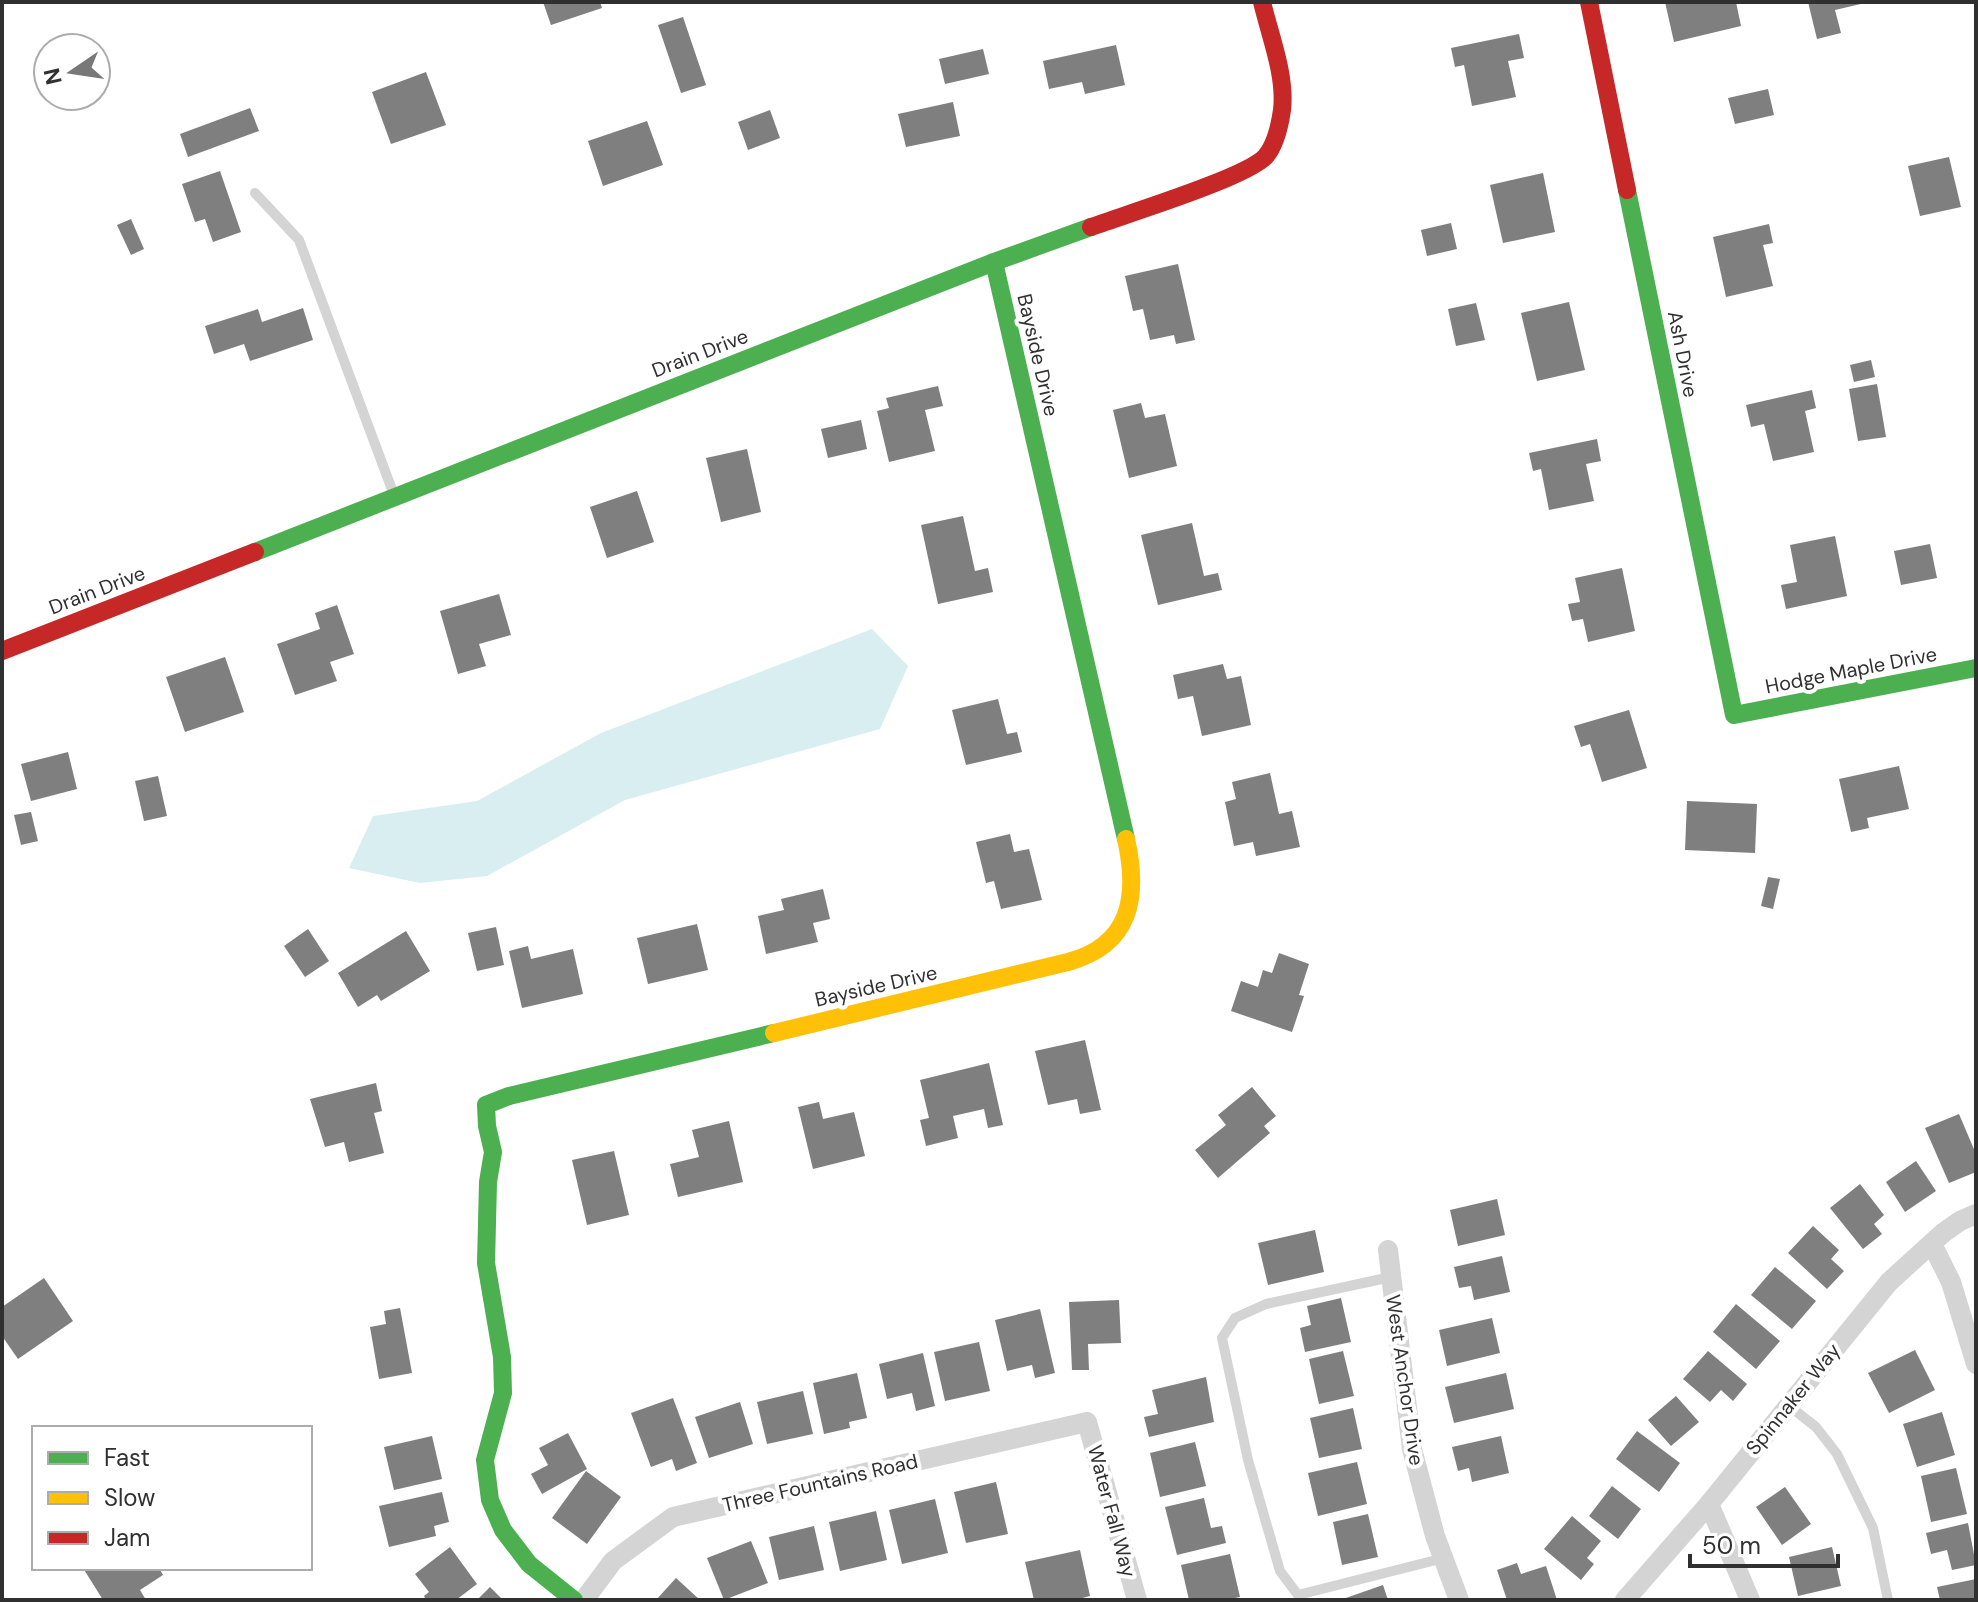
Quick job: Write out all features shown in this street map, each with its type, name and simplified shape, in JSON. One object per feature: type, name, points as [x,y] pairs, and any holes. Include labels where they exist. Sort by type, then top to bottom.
[{"type":"street","name":"Drain Drive","points":[[2,651],[994,262],[1197,189],[1254,165],[1267,155],[1277,132],[1282,108],[1281,80],[1262,2]]},
{"type":"street","name":"Ash Drive","points":[[1589,2],[1734,715]]},
{"type":"street","name":"Bayside Drive","points":[[574,1600],[529,1564],[503,1530],[490,1500],[485,1460],[503,1393],[502,1357],[486,1263],[488,1182],[493,1152],[486,1105],[509,1096],[1068,962],[1099,951],[1122,928],[1132,895],[1129,854],[994,262]]},
{"type":"street","name":"Hodge Maple Drive","points":[[1734,715],[1976,668]]},
{"type":"street","name":"Spinnaker Way","points":[[1625,1600],[1709,1504],[1889,1282],[1960,1221],[1976,1214]]},
{"type":"street","points":[[1932,1244],[1951,1282],[1976,1364]]},
{"type":"street","name":"West Anchor Drive","points":[[1388,1250],[1412,1449],[1459,1600]]},
{"type":"street","name":"Three Fountains Road","points":[[584,1600],[613,1561],[673,1517],[1087,1422]]},
{"type":"street","name":"Water Fall Way","points":[[1087,1422],[1137,1600]]},
{"type":"street","points":[[1709,1504],[1750,1600]]},
{"type":"lane","points":[[255,193],[299,240],[394,497]]},
{"type":"lane","points":[[1391,1277],[1266,1304],[1235,1318],[1222,1338],[1248,1460],[1280,1571],[1298,1595],[1444,1558]]},
{"type":"lane","points":[[1788,1405],[1816,1427],[1837,1454],[1873,1528],[1888,1600]]},
{"type":"shaded area","points":[[872,629],[908,666],[880,729],[625,800],[487,876],[420,883],[349,868],[373,816],[477,801],[601,733]]},
{"type":"building","points":[[543,2],[600,2],[602,8],[551,25]]},
{"type":"building","points":[[1665,2],[1736,2],[1741,26],[1674,42]]},
{"type":"building","points":[[1808,2],[1865,3],[1835,10],[1841,33],[1817,39]]},
{"type":"building","points":[[683,17],[706,85],[681,93],[658,25]]},
{"type":"building","points":[[1519,34],[1524,58],[1508,61],[1516,97],[1472,106],[1464,65],[1455,67],[1451,48]]},
{"type":"building","points":[[1116,45],[1125,85],[1085,94],[1082,82],[1049,89],[1043,61]]},
{"type":"building","points":[[983,49],[989,74],[945,84],[939,59]]},
{"type":"building","points":[[426,72],[446,125],[391,144],[372,92]]},
{"type":"building","points":[[1768,89],[1774,115],[1735,124],[1728,98]]},
{"type":"building","points":[[953,102],[960,136],[906,147],[898,114]]},
{"type":"building","points":[[250,108],[259,131],[188,157],[180,134]]},
{"type":"building","points":[[770,110],[780,138],[748,150],[738,122]]},
{"type":"building","points":[[647,121],[663,165],[603,186],[588,141]]},
{"type":"building","points":[[1949,157],[1961,207],[1920,216],[1908,166]]},
{"type":"building","points":[[220,171],[241,232],[213,242],[205,219],[195,222],[182,184]]},
{"type":"building","points":[[1543,173],[1555,232],[1503,243],[1490,185]]},
{"type":"building","points":[[131,219],[144,249],[131,255],[117,225]]},
{"type":"building","points":[[1451,223],[1457,249],[1427,256],[1421,230]]},
{"type":"building","points":[[1769,224],[1773,243],[1763,245],[1773,286],[1726,297],[1713,237]]},
{"type":"building","points":[[1178,264],[1195,340],[1176,344],[1174,335],[1150,340],[1143,309],[1133,311],[1125,276]]},
{"type":"building","points":[[1569,302],[1585,370],[1537,381],[1521,313]]},
{"type":"building","points":[[1476,303],[1485,340],[1456,346],[1448,309]]},
{"type":"building","points":[[303,308],[313,340],[250,361],[244,344],[214,354],[205,326],[258,309],[262,322]]},
{"type":"building","points":[[1871,360],[1875,377],[1854,382],[1850,365]]},
{"type":"building","points":[[1877,384],[1886,437],[1858,441],[1849,389]]},
{"type":"building","points":[[938,386],[943,406],[925,410],[935,451],[889,462],[877,411],[889,408],[886,398]]},
{"type":"building","points":[[1812,390],[1816,408],[1805,411],[1814,452],[1773,461],[1764,424],[1751,427],[1746,405]]},
{"type":"building","points":[[1141,403],[1145,418],[1165,414],[1177,466],[1129,478],[1113,410]]},
{"type":"building","points":[[861,420],[867,449],[828,458],[821,429]]},
{"type":"building","points":[[1597,439],[1601,461],[1586,464],[1594,501],[1549,510],[1541,469],[1533,471],[1529,453]]},
{"type":"building","points":[[747,449],[761,512],[721,522],[706,458]]},
{"type":"building","points":[[637,491],[654,542],[607,558],[590,507]]},
{"type":"building","points":[[963,516],[975,571],[988,568],[993,592],[938,604],[921,525]]},
{"type":"building","points":[[1192,523],[1204,576],[1218,573],[1222,590],[1158,605],[1141,535]]},
{"type":"building","points":[[1835,536],[1847,596],[1786,609],[1781,585],[1797,582],[1790,545]]},
{"type":"building","points":[[1930,544],[1937,578],[1901,585],[1894,551]]},
{"type":"building","points":[[1622,568],[1635,631],[1588,642],[1583,619],[1572,621],[1568,604],[1580,602],[1575,578]]},
{"type":"building","points":[[499,594],[511,635],[479,644],[486,666],[458,674],[440,611]]},
{"type":"building","points":[[337,605],[354,654],[330,662],[337,681],[295,695],[277,644],[320,629],[315,613]]},
{"type":"building","points":[[225,657],[244,712],[185,732],[166,677]]},
{"type":"building","points":[[1223,664],[1227,679],[1241,676],[1251,725],[1202,736],[1193,696],[1178,699],[1173,675]]},
{"type":"building","points":[[998,699],[1007,734],[1017,732],[1022,752],[966,765],[952,710]]},
{"type":"building","points":[[1629,710],[1647,768],[1602,782],[1590,744],[1581,747],[1574,726]]},
{"type":"building","points":[[68,752],[77,789],[31,801],[21,764]]},
{"type":"building","points":[[1899,766],[1909,809],[1867,818],[1869,828],[1851,832],[1839,779]]},
{"type":"building","points":[[1270,773],[1279,814],[1292,811],[1300,847],[1256,856],[1253,842],[1234,846],[1225,802],[1236,799],[1232,782]]},
{"type":"building","points":[[158,776],[167,816],[144,821],[135,781]]},
{"type":"building","points":[[1687,801],[1757,804],[1755,853],[1685,850]]},
{"type":"building","points":[[31,812],[38,841],[21,845],[14,815]]},
{"type":"building","points":[[1010,834],[1014,852],[1029,849],[1042,900],[1001,909],[994,881],[986,883],[976,842]]},
{"type":"building","points":[[1768,877],[1780,879],[1773,909],[1761,906]]},
{"type":"building","points":[[823,889],[830,919],[813,923],[818,942],[766,954],[758,916],[784,910],[781,899]]},
{"type":"building","points":[[697,924],[708,970],[648,984],[637,938]]},
{"type":"building","points":[[496,927],[504,965],[477,971],[468,933]]},
{"type":"building","points":[[308,929],[329,961],[305,977],[284,946]]},
{"type":"building","points":[[406,931],[430,971],[381,1001],[377,995],[358,1007],[338,973]]},
{"type":"building","points":[[528,946],[531,959],[573,949],[583,994],[522,1008],[509,951]]},
{"type":"building","points":[[1279,953],[1309,964],[1299,995],[1304,996],[1292,1032],[1231,1011],[1241,981],[1258,987],[1263,970],[1272,973]]},
{"type":"building","points":[[1085,1040],[1101,1110],[1080,1114],[1077,1099],[1048,1105],[1035,1051]]},
{"type":"building","points":[[989,1063],[1003,1125],[988,1128],[984,1109],[953,1116],[958,1138],[926,1146],[920,1120],[929,1118],[920,1080]]},
{"type":"building","points":[[376,1083],[382,1111],[374,1113],[384,1153],[349,1162],[344,1142],[325,1147],[310,1099]]},
{"type":"building","points":[[1252,1087],[1276,1116],[1264,1126],[1270,1133],[1218,1178],[1195,1150],[1226,1125],[1218,1115]]},
{"type":"building","points":[[819,1102],[823,1119],[854,1112],[865,1156],[813,1169],[798,1107]]},
{"type":"building","points":[[1959,1114],[1976,1154],[1976,1172],[1949,1183],[1925,1128]]},
{"type":"building","points":[[729,1121],[743,1182],[678,1197],[670,1164],[699,1157],[692,1130]]},
{"type":"building","points":[[614,1151],[629,1215],[587,1225],[572,1160]]},
{"type":"building","points":[[1916,1161],[1936,1191],[1905,1212],[1886,1182]]},
{"type":"building","points":[[1860,1184],[1884,1215],[1874,1224],[1882,1234],[1863,1249],[1830,1208]]},
{"type":"building","points":[[1497,1199],[1505,1235],[1458,1246],[1450,1210]]},
{"type":"building","points":[[1813,1226],[1839,1250],[1831,1259],[1844,1271],[1827,1289],[1788,1253]]},
{"type":"building","points":[[1315,1230],[1324,1272],[1268,1285],[1258,1243]]},
{"type":"building","points":[[1502,1256],[1510,1292],[1474,1300],[1471,1286],[1459,1288],[1454,1267]]},
{"type":"building","points":[[1775,1267],[1816,1301],[1792,1329],[1751,1295]]},
{"type":"building","points":[[44,1278],[73,1321],[18,1359],[2,1336],[2,1307]]},
{"type":"building","points":[[1341,1298],[1351,1342],[1305,1352],[1300,1328],[1311,1325],[1307,1306]]},
{"type":"building","points":[[1119,1300],[1121,1343],[1088,1344],[1089,1370],[1072,1370],[1069,1302]]},
{"type":"building","points":[[1736,1304],[1780,1341],[1756,1369],[1713,1332]]},
{"type":"building","points":[[400,1308],[412,1373],[379,1379],[370,1327],[386,1324],[384,1311]]},
{"type":"building","points":[[1040,1309],[1055,1373],[1035,1378],[1032,1365],[1007,1371],[995,1320]]},
{"type":"building","points":[[1492,1318],[1500,1353],[1447,1366],[1439,1330]]},
{"type":"building","points":[[979,1342],[990,1391],[945,1401],[934,1352]]},
{"type":"building","points":[[1915,1350],[1935,1390],[1889,1413],[1868,1373]]},
{"type":"building","points":[[1343,1351],[1354,1396],[1319,1404],[1309,1359]]},
{"type":"building","points":[[1708,1351],[1747,1384],[1733,1401],[1721,1390],[1710,1402],[1683,1379]]},
{"type":"building","points":[[923,1353],[935,1406],[916,1411],[912,1393],[887,1399],[879,1364]]},
{"type":"building","points":[[857,1373],[867,1418],[849,1422],[850,1428],[824,1434],[813,1383]]},
{"type":"building","points":[[1506,1373],[1514,1409],[1454,1423],[1445,1387]]},
{"type":"building","points":[[1206,1377],[1214,1422],[1149,1437],[1144,1417],[1158,1414],[1152,1390]]},
{"type":"building","points":[[803,1391],[813,1434],[767,1444],[757,1402]]},
{"type":"building","points":[[1676,1396],[1699,1422],[1671,1446],[1648,1420]]},
{"type":"building","points":[[673,1398],[697,1463],[676,1471],[672,1459],[651,1467],[631,1413]]},
{"type":"building","points":[[740,1402],[753,1444],[709,1458],[695,1417]]},
{"type":"building","points":[[1353,1408],[1362,1449],[1319,1458],[1310,1418]]},
{"type":"building","points":[[1942,1412],[1955,1455],[1917,1467],[1903,1424]]},
{"type":"building","points":[[1637,1431],[1680,1463],[1659,1492],[1616,1459]]},
{"type":"building","points":[[568,1433],[587,1469],[542,1494],[531,1474],[548,1465],[539,1448]]},
{"type":"building","points":[[432,1436],[442,1479],[394,1490],[384,1447]]},
{"type":"building","points":[[1501,1436],[1509,1473],[1472,1482],[1469,1468],[1458,1471],[1452,1447]]},
{"type":"building","points":[[1195,1442],[1206,1486],[1160,1497],[1150,1453]]},
{"type":"building","points":[[1357,1462],[1367,1504],[1318,1516],[1308,1473]]},
{"type":"building","points":[[1956,1468],[1967,1514],[1931,1522],[1921,1476]]},
{"type":"building","points":[[586,1471],[621,1497],[587,1544],[552,1518]]},
{"type":"building","points":[[996,1482],[1008,1534],[966,1543],[954,1492]]},
{"type":"building","points":[[1612,1486],[1641,1509],[1618,1539],[1589,1516]]},
{"type":"building","points":[[1785,1487],[1811,1524],[1782,1545],[1756,1507]]},
{"type":"building","points":[[442,1492],[449,1522],[434,1526],[436,1536],[389,1547],[379,1506]]},
{"type":"building","points":[[1204,1498],[1211,1528],[1222,1526],[1226,1543],[1177,1555],[1165,1507]]},
{"type":"building","points":[[935,1499],[948,1553],[902,1564],[889,1510]]},
{"type":"building","points":[[876,1511],[887,1560],[840,1571],[829,1522]]},
{"type":"building","points":[[1368,1514],[1378,1557],[1342,1565],[1333,1522]]},
{"type":"building","points":[[1572,1516],[1601,1541],[1587,1558],[1594,1564],[1581,1580],[1544,1549]]},
{"type":"building","points":[[1968,1523],[1976,1565],[1952,1570],[1947,1550],[1931,1554],[1926,1533]]},
{"type":"building","points":[[814,1526],[824,1570],[779,1580],[769,1537]]},
{"type":"building","points":[[751,1541],[768,1583],[724,1600],[707,1558]]},
{"type":"building","points":[[450,1547],[477,1584],[456,1600],[426,1600],[424,1596],[429,1592],[415,1574]]},
{"type":"building","points":[[1832,1547],[1841,1586],[1798,1596],[1789,1557]]},
{"type":"building","points":[[1080,1550],[1090,1596],[1075,1600],[1034,1600],[1025,1562]]},
{"type":"building","points":[[1230,1554],[1240,1597],[1189,1600],[1181,1565]]},
{"type":"building","points":[[1517,1563],[1521,1574],[1546,1566],[1557,1600],[1507,1600],[1497,1570]]},
{"type":"building","points":[[84,1570],[160,1570],[163,1575],[140,1590],[146,1600],[103,1600]]},
{"type":"building","points":[[676,1578],[700,1600],[656,1600]]},
{"type":"building","points":[[1976,1579],[1976,1600],[1940,1600],[1937,1587]]},
{"type":"building","points":[[1383,1585],[1388,1600],[1340,1600]]},
{"type":"building","points":[[490,1587],[503,1600],[477,1600]]},
{"type":"traffic: fast","points":[[1627,190],[1734,715],[1976,668]]},
{"type":"traffic: fast","points":[[255,552],[994,262],[1091,227]]},
{"type":"traffic: fast","points":[[994,262],[1126,839]]},
{"type":"traffic: fast","points":[[574,1600],[529,1564],[503,1530],[490,1500],[485,1460],[503,1393],[502,1357],[486,1263],[488,1182],[493,1152],[486,1105],[509,1096],[774,1033]]},
{"type":"traffic: slow","points":[[774,1033],[1068,962],[1089,954],[1105,944],[1126,916],[1131,880],[1126,839]]},
{"type":"traffic: jam","points":[[1091,227],[1211,185],[1255,165],[1266,156],[1278,128],[1283,97],[1280,69],[1262,2]]},
{"type":"traffic: jam","points":[[1589,2],[1627,190]]},
{"type":"traffic: jam","points":[[2,651],[255,552]]}]
